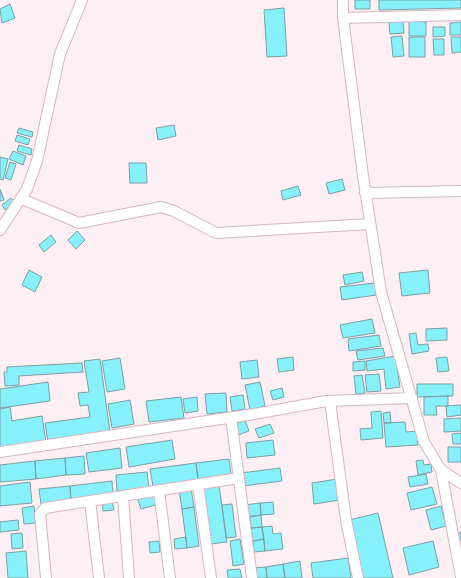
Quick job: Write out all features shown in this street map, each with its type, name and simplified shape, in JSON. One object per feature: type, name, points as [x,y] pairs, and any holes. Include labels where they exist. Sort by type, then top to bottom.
[{"type":"street","points":[[0,230],[22,199],[36,161],[60,54],[82,0]]},
{"type":"street","points":[[343,0],[370,224],[381,292],[424,442],[441,470],[461,577],[454,578]]},
{"type":"street","points":[[344,18],[461,15]]},
{"type":"street","points":[[366,193],[461,191]]},
{"type":"street","points":[[22,199],[79,223],[161,208],[174,211],[216,233],[370,224]]},
{"type":"street","points":[[0,452],[230,418],[330,401],[412,398]]},
{"type":"street","points":[[330,401],[346,520],[358,578]]},
{"type":"street","points":[[230,418],[252,578]]},
{"type":"street","points":[[441,470],[461,483]]},
{"type":"street","points":[[46,578],[41,512],[45,508],[239,478]]},
{"type":"street","points":[[198,484],[210,578]]},
{"type":"street","points":[[159,490],[170,578]]},
{"type":"street","points":[[123,496],[129,578]]},
{"type":"street","points":[[90,501],[99,578]]},
{"type":"building","points":[[355,0],[370,0],[370,9],[355,9]]},
{"type":"building","points":[[379,0],[461,0],[461,8],[379,10]]},
{"type":"building","points":[[10,4],[15,18],[2,23],[0,9]]},
{"type":"building","points":[[284,8],[287,56],[267,57],[264,10]]},
{"type":"building","points":[[403,21],[404,33],[390,34],[389,22]]},
{"type":"building","points":[[409,21],[426,22],[426,36],[409,36]]},
{"type":"building","points":[[461,22],[461,35],[450,35],[450,23]]},
{"type":"building","points":[[433,27],[445,27],[445,36],[433,37]]},
{"type":"building","points":[[402,36],[404,56],[393,57],[391,37]]},
{"type":"building","points":[[409,37],[425,37],[425,57],[409,57]]},
{"type":"building","points":[[451,37],[461,37],[461,52],[452,53]]},
{"type":"building","points":[[433,39],[444,39],[444,55],[434,55]]},
{"type":"building","points":[[174,125],[176,136],[158,140],[156,128]]},
{"type":"building","points":[[19,128],[33,132],[32,137],[17,133]]},
{"type":"building","points":[[17,135],[30,139],[28,145],[15,141]]},
{"type":"building","points":[[19,145],[32,149],[31,155],[17,151]]},
{"type":"building","points":[[13,151],[26,156],[23,165],[9,159]]},
{"type":"building","points":[[0,157],[8,159],[3,180],[0,179]]},
{"type":"building","points":[[10,162],[16,164],[11,180],[5,178]]},
{"type":"building","points":[[129,163],[146,163],[147,183],[130,183]]},
{"type":"building","points":[[342,179],[345,190],[329,194],[326,183]]},
{"type":"building","points":[[298,186],[301,195],[283,200],[281,191]]},
{"type":"building","points":[[0,189],[4,200],[0,201]]},
{"type":"building","points":[[11,198],[15,202],[5,210],[2,205]]},
{"type":"building","points":[[77,231],[85,240],[76,249],[68,240]]},
{"type":"building","points":[[51,235],[56,242],[44,252],[39,245]]},
{"type":"building","points":[[29,270],[42,277],[35,292],[22,285]]},
{"type":"building","points":[[428,270],[430,293],[402,296],[399,273]]},
{"type":"building","points":[[362,272],[364,281],[345,285],[343,275]]},
{"type":"building","points":[[375,283],[376,295],[342,300],[340,287]]},
{"type":"building","points":[[372,319],[375,333],[343,338],[340,325]]},
{"type":"building","points":[[447,328],[447,340],[426,341],[426,329]]},
{"type":"building","points":[[416,333],[418,345],[428,344],[429,351],[412,354],[409,334]]},
{"type":"building","points":[[379,335],[381,346],[349,351],[348,339]]},
{"type":"building","points":[[383,348],[385,356],[358,360],[356,351]]},
{"type":"building","points":[[395,356],[400,387],[386,389],[384,369],[367,371],[366,361]]},
{"type":"building","points":[[293,357],[294,370],[279,372],[277,359]]},
{"type":"building","points":[[447,357],[449,371],[438,372],[436,358]]},
{"type":"building","points":[[120,358],[125,389],[107,392],[102,361]]},
{"type":"building","points":[[100,359],[110,432],[48,442],[45,423],[90,417],[88,405],[80,406],[78,393],[89,392],[84,361]]},
{"type":"building","points":[[257,360],[259,377],[242,379],[240,362]]},
{"type":"building","points":[[365,361],[365,370],[353,371],[353,362]]},
{"type":"building","points":[[82,363],[83,372],[19,376],[19,385],[5,386],[4,372],[7,372],[7,367]]},
{"type":"building","points":[[379,374],[381,391],[367,392],[365,375]]},
{"type":"building","points":[[362,375],[365,393],[356,394],[354,376]]},
{"type":"building","points":[[48,382],[50,401],[0,408],[0,389]]},
{"type":"building","points":[[260,382],[265,406],[250,410],[245,385]]},
{"type":"building","points":[[417,384],[453,384],[453,396],[417,397]]},
{"type":"building","points":[[282,388],[284,397],[273,400],[270,391]]},
{"type":"building","points":[[226,393],[227,412],[207,414],[205,394]]},
{"type":"building","points":[[243,395],[245,409],[232,411],[230,397]]},
{"type":"building","points":[[448,396],[448,406],[436,406],[437,415],[424,415],[424,397]]},
{"type":"building","points":[[181,397],[184,418],[149,422],[146,401]]},
{"type":"building","points":[[197,397],[198,411],[185,413],[183,399]]},
{"type":"building","points":[[130,400],[134,424],[112,428],[108,404]]},
{"type":"building","points":[[461,405],[461,415],[447,417],[446,406]]},
{"type":"building","points":[[10,407],[12,421],[42,416],[46,442],[0,450],[0,409]]},
{"type":"building","points":[[381,411],[383,438],[361,440],[360,429],[372,428],[371,412]]},
{"type":"building","points":[[390,412],[391,423],[384,423],[383,413]]},
{"type":"building","points":[[461,418],[461,431],[444,432],[444,419]]},
{"type":"building","points":[[245,420],[249,431],[238,435],[235,424]]},
{"type":"building","points":[[405,422],[406,432],[417,431],[418,445],[386,447],[384,423]]},
{"type":"building","points":[[270,424],[274,433],[259,438],[255,429]]},
{"type":"building","points":[[461,433],[461,444],[453,444],[452,434]]},
{"type":"building","points":[[172,440],[175,459],[129,467],[126,447]]},
{"type":"building","points":[[273,440],[275,455],[247,458],[246,443]]},
{"type":"building","points":[[448,447],[461,447],[461,462],[448,462]]},
{"type":"building","points":[[120,448],[122,468],[89,472],[86,453]]},
{"type":"building","points":[[84,456],[85,474],[66,475],[65,458]]},
{"type":"building","points":[[65,458],[66,475],[36,479],[35,461]]},
{"type":"building","points":[[229,459],[231,474],[198,479],[196,463]]},
{"type":"building","points":[[423,460],[424,465],[431,464],[432,472],[418,475],[416,461]]},
{"type":"building","points":[[35,461],[36,479],[0,482],[0,465]]},
{"type":"building","points":[[196,463],[198,480],[153,486],[150,469]]},
{"type":"building","points":[[280,468],[282,481],[243,486],[241,473]]},
{"type":"building","points":[[147,472],[149,488],[117,491],[116,475]]},
{"type":"building","points":[[426,474],[428,484],[410,487],[408,477]]},
{"type":"building","points":[[337,479],[340,500],[314,504],[312,483]]},
{"type":"building","points":[[112,481],[113,496],[71,501],[70,486]]},
{"type":"building","points":[[30,482],[32,503],[0,506],[0,486]]},
{"type":"building","points":[[219,485],[227,542],[211,544],[203,487]]},
{"type":"building","points":[[70,486],[71,501],[41,504],[39,489]]},
{"type":"building","points":[[432,487],[437,504],[411,510],[407,493]]},
{"type":"building","points":[[191,488],[194,507],[182,509],[179,490]]},
{"type":"building","points":[[156,492],[159,504],[141,509],[137,497]]},
{"type":"building","points":[[112,501],[114,510],[103,511],[102,502]]},
{"type":"building","points":[[273,502],[274,514],[261,515],[260,503]]},
{"type":"building","points":[[260,503],[261,515],[245,517],[244,505]]},
{"type":"building","points":[[232,504],[236,537],[226,538],[222,505]]},
{"type":"building","points":[[34,506],[36,523],[24,524],[22,508]]},
{"type":"building","points":[[441,506],[446,526],[431,530],[426,510]]},
{"type":"building","points":[[194,507],[199,546],[187,548],[182,509]]},
{"type":"building","points":[[378,513],[393,578],[362,578],[349,520]]},
{"type":"building","points":[[261,515],[262,527],[251,528],[250,517]]},
{"type":"building","points":[[18,520],[19,530],[0,532],[0,522]]},
{"type":"building","points":[[272,526],[273,534],[281,533],[283,549],[265,551],[262,527]]},
{"type":"building","points":[[262,527],[264,539],[253,541],[251,528]]},
{"type":"building","points":[[461,532],[461,540],[457,541],[455,534]]},
{"type":"building","points":[[22,533],[23,548],[12,549],[11,534]]},
{"type":"building","points":[[186,537],[187,548],[175,549],[174,539]]},
{"type":"building","points":[[240,539],[244,564],[233,566],[230,541]]},
{"type":"building","points":[[264,539],[265,551],[254,552],[253,541]]},
{"type":"building","points":[[159,541],[160,552],[150,553],[149,542]]},
{"type":"building","points":[[433,541],[439,567],[409,575],[403,548]]},
{"type":"building","points":[[26,551],[28,578],[8,578],[6,553]]},
{"type":"building","points":[[348,558],[351,578],[313,578],[311,563]]},
{"type":"building","points":[[300,561],[302,578],[285,578],[283,564]]},
{"type":"building","points":[[283,564],[285,578],[267,578],[266,567]]},
{"type":"building","points":[[266,567],[267,578],[254,578],[252,568]]},
{"type":"building","points":[[240,569],[242,578],[228,578],[227,570]]}]
